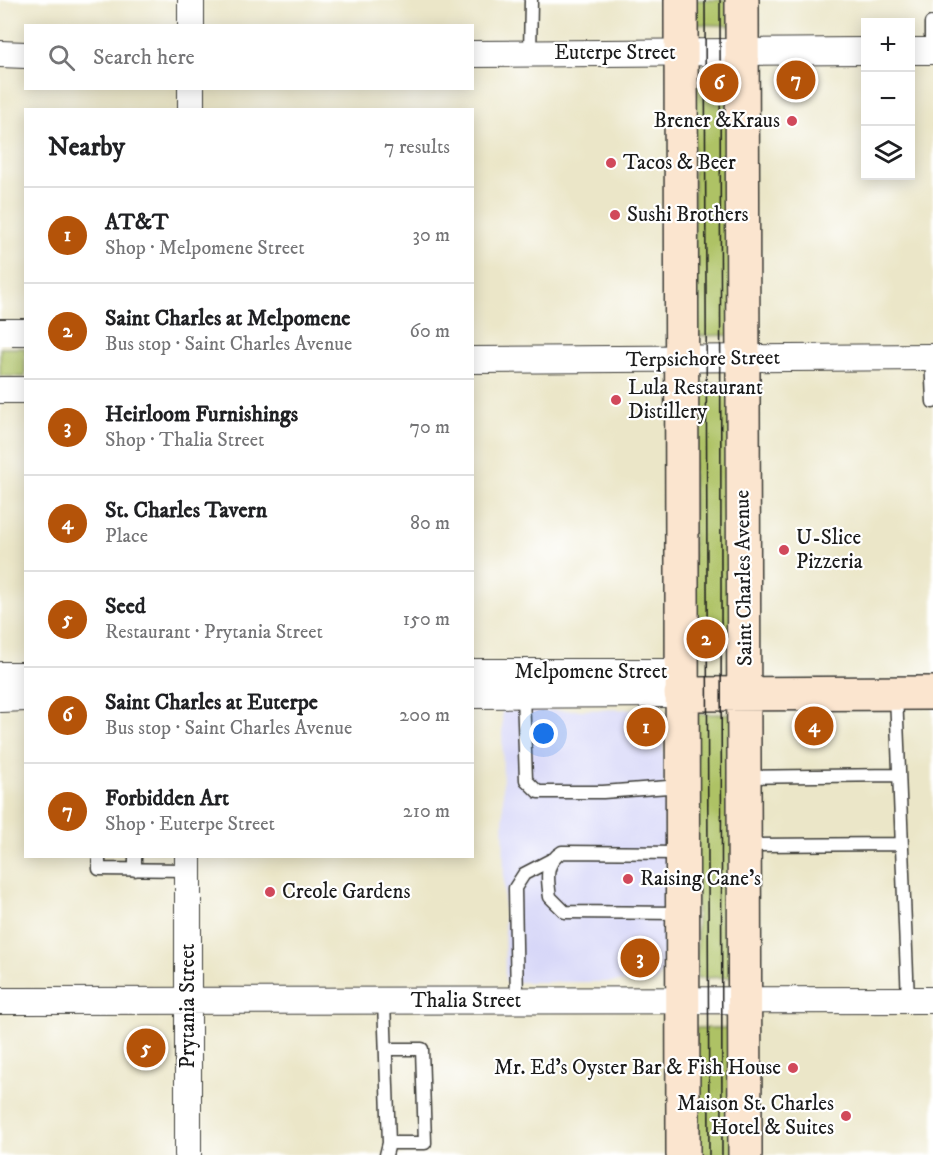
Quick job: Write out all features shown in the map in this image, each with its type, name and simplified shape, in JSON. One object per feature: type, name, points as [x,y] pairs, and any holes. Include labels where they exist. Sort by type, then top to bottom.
[{"type":"main road","points":[[681,0],[683,1155]]},
{"type":"main road","name":"Saint Charles Avenue","points":[[742,0],[746,1155]]},
{"type":"main road","points":[[745,682],[933,671]]},
{"type":"main road","points":[[745,682],[896,693],[933,693]]},
{"type":"main road","name":"Melpomene Street","points":[[681,683],[745,682]]},
{"type":"street","points":[[191,0],[191,24]]},
{"type":"street","name":"Euterpe Street","points":[[474,54],[861,51]]},
{"type":"street","points":[[0,54],[24,55]]},
{"type":"street","points":[[191,90],[191,108]]},
{"type":"street","points":[[0,332],[24,332]]},
{"type":"street","name":"Terpsichore Street","points":[[474,360],[932,357]]},
{"type":"street","points":[[0,390],[24,390]]},
{"type":"street","name":"Melpomene Street","points":[[474,672],[681,683]]},
{"type":"street","points":[[0,675],[24,675]]},
{"type":"street","name":"Melpomene Street","points":[[474,695],[523,694],[681,683]]},
{"type":"street","points":[[0,699],[24,698]]},
{"type":"street","name":"Prytania Street","points":[[188,863],[188,1155]]},
{"type":"street","name":"Thalia Street","points":[[0,1001],[921,1000]]},
{"type":"lane","points":[[530,54],[531,0]]},
{"type":"lane","points":[[925,51],[930,23]]},
{"type":"lane","points":[[932,357],[933,402]]},
{"type":"lane","points":[[896,693],[901,844],[921,1000]]},
{"type":"lane","points":[[523,694],[526,780],[538,792],[603,792],[682,786]]},
{"type":"lane","points":[[745,777],[897,775]]},
{"type":"lane","points":[[745,845],[901,844]]},
{"type":"lane","points":[[517,1001],[515,888],[524,874],[562,852],[683,853]]},
{"type":"lane","points":[[99,858],[99,869],[135,870],[188,863]]},
{"type":"lane","points":[[135,858],[135,870]]},
{"type":"lane","points":[[551,860],[548,866],[550,897],[565,912],[683,914]]},
{"type":"lane","points":[[384,1001],[388,1149],[425,1143],[422,1049],[386,1049]]},
{"type":"shaded area","points":[[655,709],[663,719],[668,964],[655,982],[505,982],[502,711]]},
{"type":"green space","points":[[695,0],[734,0],[734,26],[695,24]]},
{"type":"green space","points":[[693,74],[731,75],[734,335],[695,336]]},
{"type":"green space","points":[[0,348],[24,348],[24,377],[0,376]]},
{"type":"green space","points":[[732,383],[737,644],[693,643],[693,384]]},
{"type":"green space","points":[[696,714],[734,714],[735,977],[697,978]]},
{"type":"green space","points":[[696,1028],[734,1028],[735,1155],[697,1155]]},
{"type":"tram line","points":[[705,0],[709,1155]]},
{"type":"tram line","points":[[720,0],[722,1155]]},
{"type":"place","name":"Forbidden Art","points":[[796,80]]},
{"type":"place","name":"Saint Charles at Euterpe","points":[[719,83]]},
{"type":"place","name":"Brener &Kraus","points":[[792,121]]},
{"type":"place","name":"Tacos & Beer","points":[[611,163]]},
{"type":"place","name":"Sushi Brothers","points":[[615,215]]},
{"type":"place","name":"Lula Restaurant Distillery","points":[[616,400]]},
{"type":"place","name":"U-Slice Pizzeria","points":[[784,550]]},
{"type":"place","name":"Saint Charles at Melpomene","points":[[706,639]]},
{"type":"place","name":"St. Charles Tavern","points":[[814,726]]},
{"type":"place","name":"AT&T","points":[[646,727]]},
{"type":"place","name":"Raising Cane's","points":[[628,879]]},
{"type":"place","name":"Creole Gardens","points":[[270,892]]},
{"type":"place","name":"Heirloom Furnishings","points":[[640,958]]},
{"type":"place","name":"Seed","points":[[146,1048]]},
{"type":"place","name":"Mr. Ed's Oyster Bar & Fish House","points":[[793,1068]]},
{"type":"place","name":"Maison St. Charles Hotel & Suites","points":[[846,1116]]}]
